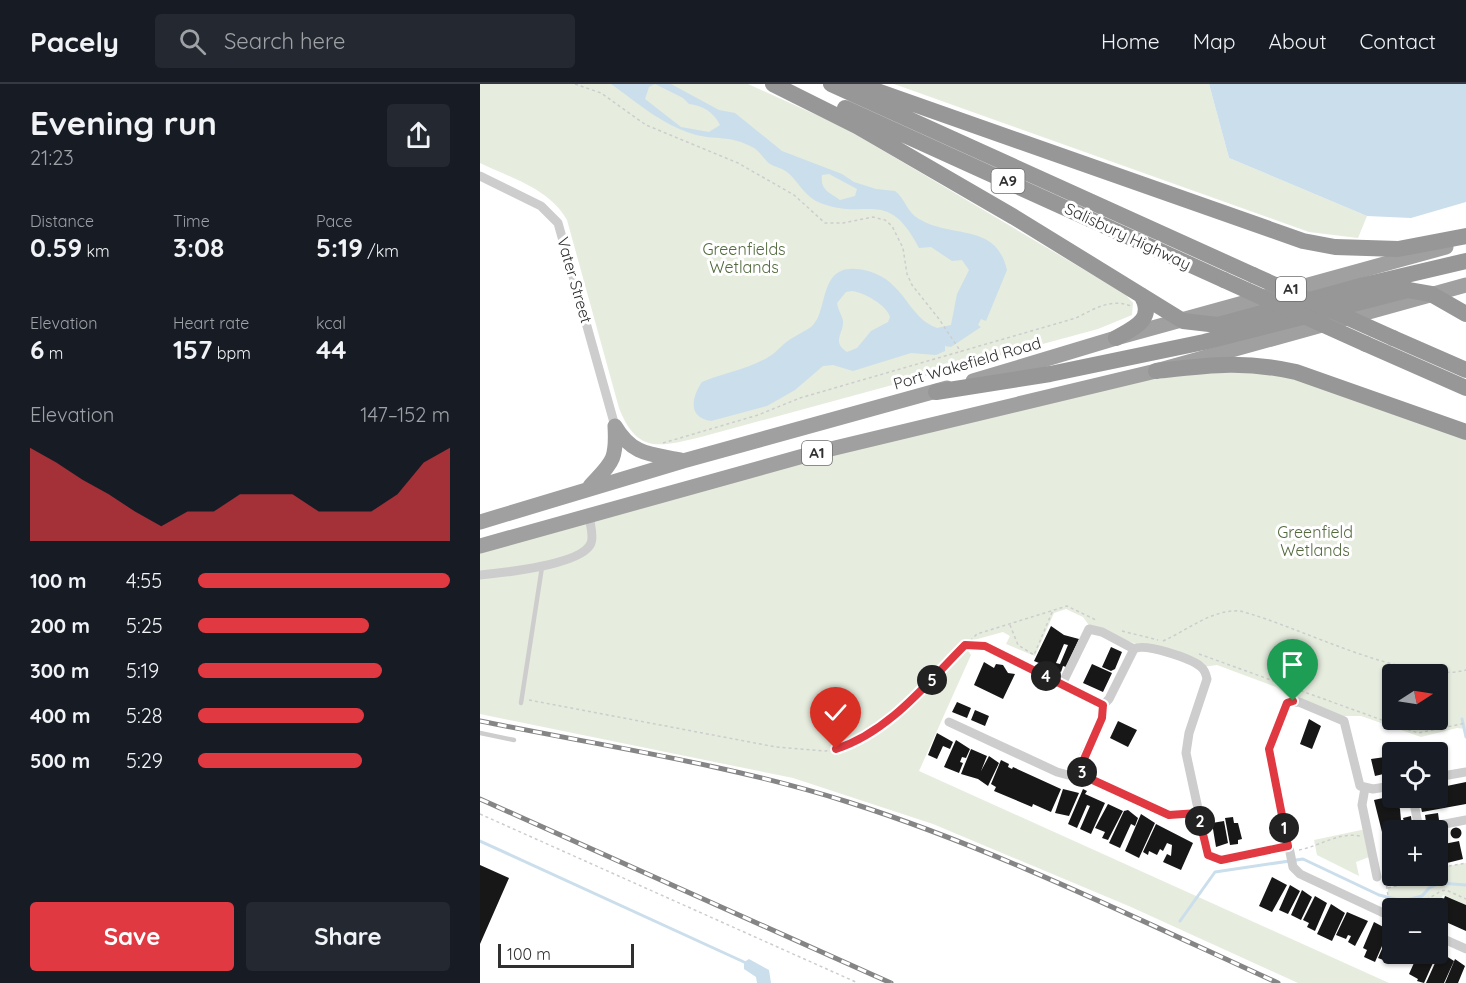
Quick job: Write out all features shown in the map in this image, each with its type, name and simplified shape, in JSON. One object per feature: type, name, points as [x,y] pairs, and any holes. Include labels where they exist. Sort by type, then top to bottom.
[{"type":"highway","points":[[773,84],[857,126],[1139,302],[1183,321],[1218,325],[1364,285],[1466,261]]},
{"type":"highway","name":"Salisbury Highway","points":[[791,84],[1466,388]]},
{"type":"highway","name":"Salisbury Highway","points":[[831,84],[1466,370]]},
{"type":"highway","points":[[857,84],[1304,241],[1335,247],[1398,249],[1466,236]]},
{"type":"highway","name":"Port Wakefield Road","points":[[480,522],[683,461],[936,392],[1116,338],[1466,241]]},
{"type":"highway","name":"A1","points":[[480,546],[814,453],[1156,371],[1466,285]]},
{"type":"highway","points":[[936,392],[1050,374],[1204,342],[1408,290],[1431,294],[1466,314]]},
{"type":"highway","points":[[1116,338],[1138,326],[1145,319],[1146,308],[1139,302]]},
{"type":"highway","points":[[1156,371],[1231,363],[1269,366],[1296,372],[1466,432]]},
{"type":"highway","points":[[615,426],[629,445],[637,451],[683,461]]},
{"type":"highway","points":[[586,490],[610,464],[615,442],[615,426]]},
{"type":"street","name":"Vater Street","points":[[480,176],[541,206],[558,223],[615,426]]},
{"type":"street","points":[[480,574],[513,573],[571,558],[587,549],[592,540],[589,515]]},
{"type":"street","points":[[1062,684],[1087,631],[1091,628],[1103,628],[1134,649],[1149,647],[1196,664],[1206,673],[1207,683],[1186,746],[1206,851],[1213,858],[1221,860],[1291,851]]},
{"type":"street","points":[[985,646],[1103,705]]},
{"type":"street","points":[[1081,771],[1082,760],[1102,718],[1103,705],[1109,699],[1134,649]]},
{"type":"street","points":[[1365,789],[1357,780],[1344,721],[1299,702],[1287,703],[1269,749],[1293,867],[1300,874],[1382,908]]},
{"type":"street","points":[[949,722],[1057,772],[1068,775],[1081,771]]},
{"type":"street","points":[[1081,771],[1090,780],[1169,815],[1198,813]]},
{"type":"street","points":[[1448,775],[1466,771]]},
{"type":"street","points":[[1365,789],[1382,787]]},
{"type":"street","points":[[1365,789],[1362,805],[1377,877]]},
{"type":"street","points":[[1415,808],[1419,829],[1466,820]]},
{"type":"street","points":[[1448,941],[1466,949]]},
{"type":"lane","points":[[521,701],[542,565]]},
{"type":"lane","points":[[480,733],[514,740]]},
{"type":"path","points":[[574,84],[601,93],[646,124],[738,163],[794,195],[825,223],[843,224],[873,217],[885,220],[898,236],[912,285],[939,319],[961,353]]},
{"type":"path","points":[[648,454],[655,446],[758,415],[800,399],[1076,318],[1104,305],[1139,302]]},
{"type":"path","points":[[521,701],[776,747],[826,751],[866,737],[920,693],[977,634],[1067,606],[1096,620],[1103,628]]},
{"type":"path","points":[[1009,624],[1018,645],[1034,655],[1053,610]]},
{"type":"path","points":[[1149,647],[1211,616],[1230,610],[1240,610],[1399,665],[1442,673],[1466,670]]},
{"type":"path","points":[[1096,620],[1103,628]]},
{"type":"path","points":[[1114,628],[1174,645]]},
{"type":"path","points":[[965,645],[985,646]]},
{"type":"path","points":[[1196,653],[1419,733],[1466,723]]},
{"type":"path","points":[[480,814],[858,983]]},
{"type":"path","points":[[1291,851],[1314,847],[1328,839],[1351,835],[1364,837]]},
{"type":"path","points":[[1448,866],[1466,862]]},
{"type":"path","points":[[1389,898],[1388,888],[1396,886]]},
{"type":"path","points":[[1429,898],[1446,890],[1466,899]]},
{"type":"green space","name":"Greenfields Wetlands","points":[[480,84],[748,84],[845,128],[1125,294],[1133,303],[1132,315],[1098,329],[701,437],[673,443],[651,444],[634,433],[619,408],[567,220],[560,209],[540,192],[480,163]]},
{"type":"green space","points":[[894,84],[1209,84],[1229,158],[1367,216],[1358,238],[1309,232]]},
{"type":"green space","name":"Greenfield Wetlands","points":[[1267,370],[1466,436],[1466,729],[1457,728],[1421,737],[1401,730],[1448,730],[1448,664],[1382,664],[1382,723],[1361,716],[1338,716],[1293,701],[1276,687],[1217,665],[1202,667],[1091,628],[1083,617],[1066,609],[1054,613],[1035,656],[1006,644],[1010,636],[1003,632],[963,643],[971,655],[919,771],[1389,983],[1298,983],[1131,907],[933,824],[793,778],[480,714],[480,546],[1156,371],[1159,379],[1195,372]]},
{"type":"green space","points":[[1366,829],[1369,857],[1356,862],[1359,876],[1317,855],[1314,840]]},
{"type":"green space","points":[[1466,863],[1466,905],[1443,895],[1442,898],[1388,898],[1388,888],[1396,886],[1448,886],[1448,866]]},
{"type":"water","points":[[611,84],[655,84],[671,84],[719,110],[735,113],[782,151],[842,174],[854,182],[876,189],[895,191],[919,219],[945,229],[983,238],[1001,255],[1007,270],[986,321],[981,319],[978,325],[981,327],[951,347],[945,346],[945,351],[936,355],[911,353],[853,371],[833,365],[823,366],[795,390],[767,406],[711,421],[698,416],[695,412],[694,401],[702,382],[745,368],[772,355],[790,339],[811,327],[821,310],[832,278],[840,272],[851,269],[868,271],[880,276],[898,291],[919,316],[937,328],[951,325],[957,294],[969,270],[962,260],[952,261],[931,247],[919,248],[896,217],[885,211],[833,207],[816,201],[787,172],[770,164],[754,148],[730,139],[701,136],[681,130],[640,106]],"holes":[[[655,84],[683,98],[689,104],[707,110],[720,125],[709,132],[681,127],[645,99],[649,87]],[[829,174],[857,189],[855,196],[840,200],[824,187],[822,175]],[[846,292],[857,292],[868,297],[880,304],[890,317],[888,322],[871,331],[857,348],[847,352],[839,341],[843,321],[837,303]]]},
{"type":"water","points":[[1209,84],[1466,84],[1466,202],[1411,218],[1367,216],[1229,158]]},
{"type":"water","points":[[749,959],[769,970],[771,983],[757,983],[756,977],[744,969],[744,962]]},
{"type":"building","points":[[1051,626],[1064,635],[1079,639],[1066,667],[1063,666],[1061,672],[1034,661]],"holes":[[[1064,644],[1068,645],[1060,664],[1056,663]]]},
{"type":"building","points":[[1111,647],[1122,652],[1115,669],[1111,671],[1102,667]]},
{"type":"building","points":[[984,662],[994,668],[996,664],[1003,665],[1008,673],[1015,674],[1003,699],[974,685]]},
{"type":"building","points":[[1092,664],[1112,673],[1103,692],[1083,683]]},
{"type":"building","points":[[957,702],[971,708],[967,718],[952,712]]},
{"type":"building","points":[[975,710],[989,716],[985,726],[971,720]]},
{"type":"building","points":[[1309,719],[1321,726],[1312,749],[1300,744]]},
{"type":"building","points":[[1118,721],[1137,730],[1128,747],[1110,738]]},
{"type":"building","points":[[937,733],[953,742],[950,749],[943,746],[937,759],[928,755]]},
{"type":"building","points":[[956,740],[970,749],[966,758],[962,757],[960,762],[963,763],[959,773],[944,767]]},
{"type":"building","points":[[971,749],[987,756],[981,771],[989,756],[999,763],[988,786],[978,779],[961,774]]},
{"type":"building","points":[[1382,757],[1382,774],[1375,776],[1371,759]]},
{"type":"building","points":[[1001,760],[1009,764],[1008,767],[1012,769],[1013,767],[1061,789],[1051,812],[1033,804],[1032,807],[994,791],[996,787],[991,784]]},
{"type":"building","points":[[1466,782],[1466,804],[1448,807],[1448,786]]},
{"type":"building","points":[[1063,789],[1079,793],[1069,816],[1055,813]]},
{"type":"building","points":[[1083,789],[1087,791],[1085,794],[1105,803],[1091,834],[1080,829],[1090,806],[1087,805],[1077,828],[1068,824]]},
{"type":"building","points":[[1382,798],[1382,808],[1400,808],[1401,820],[1382,820],[1382,832],[1374,800]]},
{"type":"building","points":[[1108,804],[1123,811],[1108,840],[1102,838],[1105,832],[1095,828]]},
{"type":"building","points":[[1421,808],[1444,808],[1422,812]]},
{"type":"building","points":[[1128,810],[1138,818],[1135,826],[1131,824],[1120,848],[1109,843],[1124,811]]},
{"type":"building","points":[[1438,813],[1439,820],[1426,820],[1425,815]]},
{"type":"building","points":[[1141,814],[1155,823],[1139,858],[1125,851]]},
{"type":"building","points":[[1411,816],[1412,820],[1404,820],[1403,818]]},
{"type":"building","points":[[1233,817],[1234,823],[1238,823],[1242,839],[1238,840],[1238,844],[1230,845],[1225,818]]},
{"type":"building","points":[[1224,821],[1228,843],[1216,847],[1212,823]]},
{"type":"building","points":[[1156,824],[1193,843],[1181,870],[1163,862],[1167,854],[1171,856],[1172,845],[1167,843],[1163,851],[1160,849],[1157,855],[1149,851],[1148,855],[1143,852]]},
{"type":"building","points":[[1456,827],[1462,833],[1456,839],[1450,833]]},
{"type":"building","points":[[1459,841],[1463,859],[1448,863],[1448,843]]},
{"type":"building","points":[[480,865],[509,878],[480,944]]},
{"type":"building","points":[[1272,877],[1287,885],[1272,912],[1259,906]]},
{"type":"building","points":[[1290,885],[1300,891],[1288,914],[1279,910]]},
{"type":"building","points":[[1302,890],[1312,897],[1301,920],[1291,915]]},
{"type":"building","points":[[1315,896],[1327,903],[1315,931],[1307,927],[1309,923],[1303,920]]},
{"type":"building","points":[[1445,896],[1466,905],[1466,931],[1448,923],[1448,898],[1444,898]]},
{"type":"building","points":[[1331,904],[1345,913],[1332,941],[1317,934]]},
{"type":"building","points":[[1347,912],[1368,921],[1355,946],[1348,942],[1351,936],[1348,935],[1346,939],[1336,935]]},
{"type":"building","points":[[1374,922],[1382,926],[1382,946],[1375,962],[1364,957],[1367,950],[1363,948]]},
{"type":"building","points":[[1448,957],[1454,961],[1444,983],[1426,983],[1435,964],[1448,964]]},
{"type":"building","points":[[1455,959],[1465,966],[1458,983],[1445,983]]},
{"type":"building","points":[[1414,964],[1433,964],[1424,983],[1417,981],[1418,979],[1409,974]]},
{"type":"waterway","points":[[1462,719],[1466,737]]},
{"type":"waterway","points":[[480,841],[744,962]]},
{"type":"waterway","points":[[1180,921],[1215,872],[1303,859],[1379,895],[1403,901],[1422,896],[1429,888],[1440,883],[1466,885]]},
{"type":"railway","points":[[480,721],[711,766],[848,802],[1012,863],[1278,983]]},
{"type":"railway","points":[[480,799],[891,983]]},
{"type":"route","points":[[836,749],[866,737],[920,693],[965,645],[985,646],[1103,705],[1102,718],[1082,760],[1081,771],[1084,776],[1169,815],[1198,813],[1206,851],[1216,860],[1221,860],[1288,846],[1269,749],[1283,710],[1287,703],[1293,701]]}]
